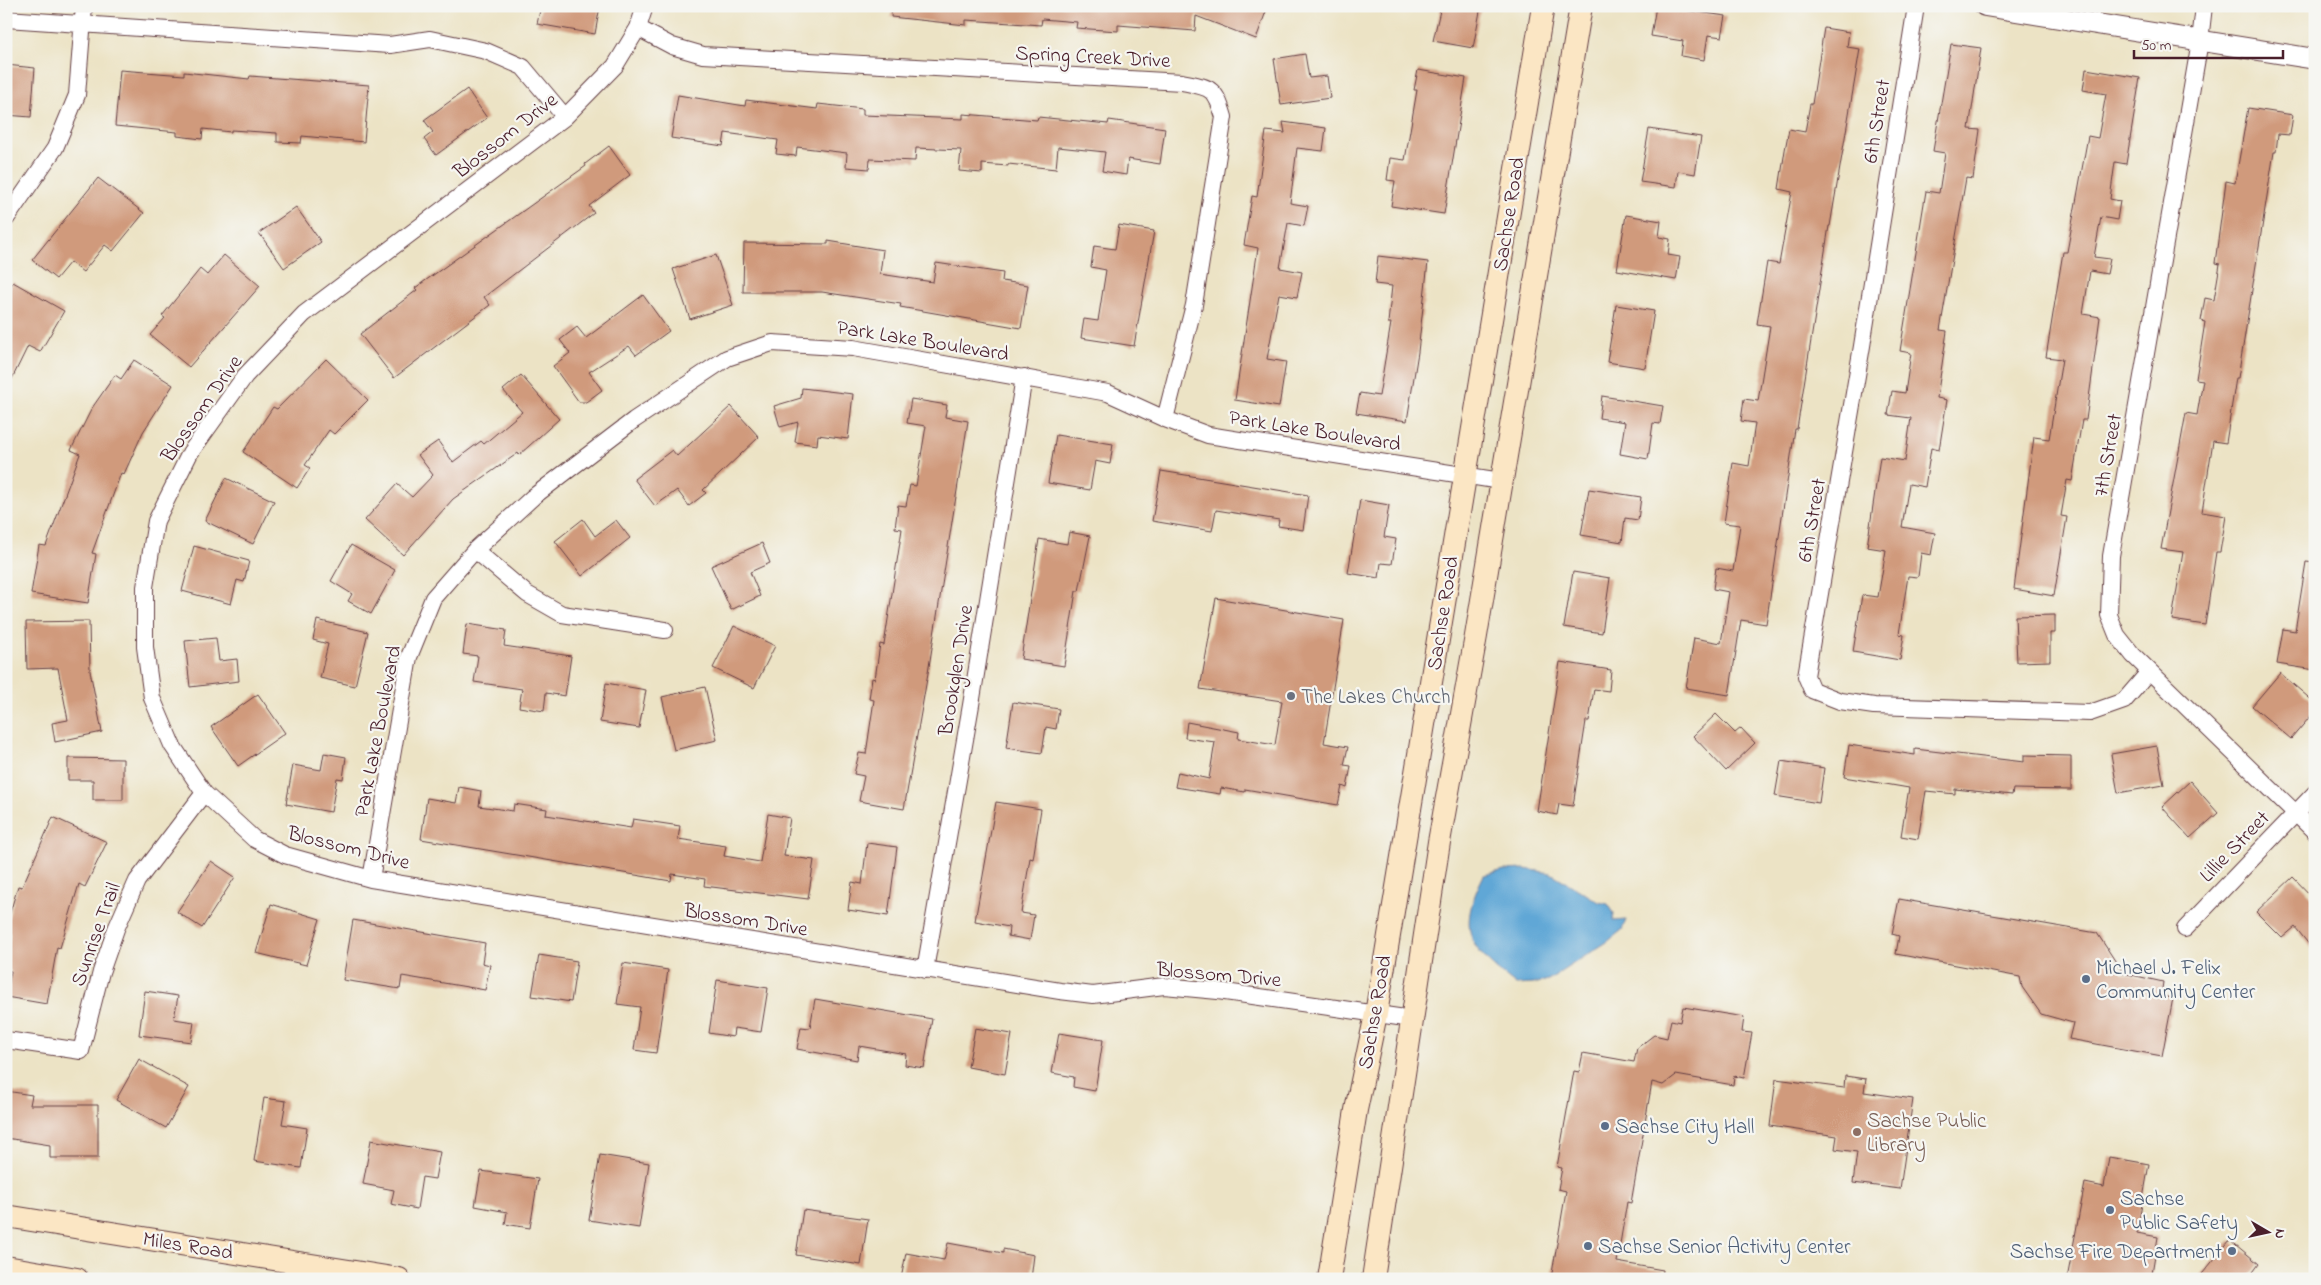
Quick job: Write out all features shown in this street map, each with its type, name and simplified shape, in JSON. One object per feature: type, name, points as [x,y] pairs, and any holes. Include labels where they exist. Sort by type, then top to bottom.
[{"type":"main road","name":"Sachse Road","points":[[1329,1279],[1356,1110],[1376,1014],[1543,6]]},
{"type":"main road","name":"Sachse Road","points":[[1373,1279],[1439,842],[1476,636],[1581,6]]},
{"type":"main road","name":"Miles Road","points":[[6,1216],[399,1279]]},
{"type":"main road","points":[[6,1267],[77,1279]]},
{"type":"street","points":[[6,220],[55,148],[77,95],[84,6]]},
{"type":"street","name":"Blossom Drive","points":[[645,6],[638,28],[615,66],[565,117],[304,314],[245,376],[190,453],[156,521],[145,587],[145,647],[152,698],[172,745],[204,793],[254,839],[285,855],[371,878],[1060,991],[1093,994],[1164,986],[1218,991],[1412,1019]]},
{"type":"street","name":"6th Street","points":[[1916,6],[1864,336],[1806,676],[1812,690],[1840,701],[1874,706],[2090,713],[2124,701],[2149,672]]},
{"type":"street","points":[[1984,6],[2315,59]]},
{"type":"street","name":"7th Street","points":[[2204,6],[2200,41],[2111,556],[2109,615],[2117,635],[2149,672],[2315,832]]},
{"type":"street","points":[[6,19],[390,45],[430,39],[486,51],[523,67],[565,117]]},
{"type":"street","name":"Spring Creek Drive","points":[[638,28],[672,46],[703,55],[1182,82],[1208,87],[1218,98],[1224,117],[1194,305],[1164,419]]},
{"type":"street","name":"Park Lake Boulevard","points":[[371,878],[409,657],[432,598],[476,550],[533,498],[634,420],[727,358],[772,343],[854,348],[1108,393],[1164,419],[1208,435],[1501,480]]},
{"type":"street","name":"Brookglen Drive","points":[[925,970],[973,695],[1024,377]]},
{"type":"street","points":[[476,550],[527,594],[562,614],[664,630]]},
{"type":"street","name":"Lillie Street","points":[[2185,929],[2315,792]]},
{"type":"street","name":"Sunrise Trail","points":[[6,1040],[80,1051],[101,972],[116,929],[137,881],[204,793]]},
{"type":"water","points":[[1525,869],[1551,873],[1599,902],[1608,904],[1614,913],[1613,921],[1626,920],[1622,930],[1607,942],[1548,980],[1534,984],[1516,985],[1488,961],[1478,949],[1472,938],[1469,925],[1470,911],[1484,875],[1504,870]]},
{"type":"building","points":[[541,6],[600,6],[595,34],[537,24]]},
{"type":"building","points":[[892,6],[1268,6],[1256,39],[1196,16],[1195,31],[1118,25],[1118,31],[1076,28],[1077,22],[1042,19],[1041,25],[966,20],[966,25],[891,17]]},
{"type":"building","points":[[1441,6],[1481,6],[1473,48],[1433,41]]},
{"type":"building","points":[[1656,6],[1726,16],[1722,37],[1708,35],[1704,60],[1681,56],[1683,41],[1651,36]]},
{"type":"building","points":[[1824,28],[1849,32],[1847,47],[1860,49],[1829,226],[1797,429],[1795,429],[1766,624],[1741,620],[1729,695],[1686,688],[1694,638],[1721,643],[1729,592],[1713,589],[1716,568],[1733,571],[1740,525],[1724,523],[1733,463],[1749,466],[1755,423],[1741,421],[1744,399],[1758,401],[1770,326],[1757,324],[1767,262],[1779,264],[1792,192],[1779,189],[1785,150],[1789,129],[1805,132],[1810,104],[1812,104]]},
{"type":"building","points":[[1951,44],[1981,48],[1969,129],[1980,130],[1973,179],[1966,178],[1940,330],[1947,331],[1937,398],[1947,400],[1939,450],[1931,448],[1925,487],[1909,484],[1902,527],[1935,533],[1931,555],[1921,553],[1918,577],[1908,576],[1899,634],[1904,635],[1900,660],[1853,652],[1862,595],[1878,597],[1886,550],[1867,547],[1880,457],[1905,461],[1911,418],[1888,415],[1892,391],[1905,393],[1911,353],[1900,351],[1926,191],[1939,193],[1945,153],[1933,151]]},
{"type":"building","points":[[1305,54],[1309,78],[1327,76],[1330,98],[1281,105],[1274,59]]},
{"type":"building","points":[[6,65],[35,68],[31,117],[6,115]]},
{"type":"building","points":[[2086,69],[2140,78],[2126,164],[2115,162],[2110,199],[2120,201],[2117,220],[2101,217],[2094,257],[2110,259],[2107,274],[2090,271],[2083,314],[2100,317],[2086,420],[2082,420],[2072,481],[2067,480],[2061,516],[2067,517],[2054,596],[2014,589],[2034,437],[2049,439],[2062,359],[2046,357],[2063,252],[2067,252],[2088,136],[2098,138],[2106,94],[2083,90]]},
{"type":"building","points":[[120,70],[184,75],[184,72],[249,79],[250,76],[369,85],[364,142],[302,136],[301,143],[277,142],[277,133],[203,129],[202,139],[177,136],[177,132],[115,126]]},
{"type":"building","points":[[1418,70],[1466,78],[1444,214],[1391,206],[1395,181],[1387,180],[1390,158],[1405,160],[1417,90],[1414,90]]},
{"type":"building","points":[[467,89],[487,118],[436,155],[424,139],[433,132],[424,120]]},
{"type":"building","points":[[678,95],[745,106],[746,100],[817,109],[818,104],[863,109],[863,115],[963,119],[963,114],[1037,120],[1038,117],[1108,124],[1109,120],[1165,128],[1160,164],[1128,159],[1126,175],[1102,171],[1105,152],[1058,147],[1056,169],[1008,164],[1008,166],[982,164],[982,173],[959,171],[961,150],[916,148],[915,161],[870,159],[869,169],[846,167],[847,153],[797,147],[796,156],[776,154],[778,140],[725,133],[723,146],[671,138]]},
{"type":"building","points":[[2248,108],[2293,115],[2290,135],[2278,134],[2276,152],[2274,152],[2226,443],[2213,441],[2202,512],[2226,516],[2220,552],[2216,552],[2205,625],[2172,620],[2183,552],[2161,549],[2186,413],[2197,415],[2203,380],[2196,379],[2205,322],[2201,321],[2205,298],[2214,300],[2220,264],[2215,263],[2226,181],[2235,183]]},
{"type":"building","points":[[1283,122],[1326,128],[1323,151],[1297,148],[1290,203],[1308,206],[1304,226],[1288,223],[1280,268],[1302,272],[1297,297],[1279,294],[1267,359],[1286,362],[1279,407],[1235,400],[1258,248],[1244,245],[1252,196],[1257,197],[1266,131],[1285,133]]},
{"type":"building","points":[[1649,129],[1701,137],[1695,174],[1678,171],[1676,187],[1640,182]]},
{"type":"building","points":[[609,146],[630,175],[589,206],[594,213],[484,297],[490,305],[394,378],[360,334],[417,290],[415,288],[586,166],[585,164]]},
{"type":"building","points":[[98,178],[144,213],[113,251],[105,245],[83,272],[70,262],[56,279],[32,260]]},
{"type":"building","points":[[296,207],[321,242],[284,268],[259,233]]},
{"type":"building","points":[[1626,215],[1661,221],[1659,237],[1670,239],[1668,255],[1680,257],[1676,280],[1617,270]]},
{"type":"building","points":[[1119,225],[1154,231],[1134,346],[1081,338],[1084,319],[1098,321],[1106,270],[1091,267],[1094,246],[1115,249]]},
{"type":"building","points":[[828,241],[883,250],[880,274],[933,282],[936,263],[1003,273],[1002,281],[1028,285],[1021,328],[900,307],[901,304],[822,292],[743,292],[744,243],[828,244]]},
{"type":"building","points":[[224,255],[260,286],[189,367],[150,335],[165,318],[162,316],[200,269],[207,275]]},
{"type":"building","points":[[716,255],[733,305],[690,319],[673,269]]},
{"type":"building","points":[[1378,256],[1428,262],[1418,352],[1407,421],[1356,413],[1360,393],[1379,396],[1391,323],[1388,323],[1392,286],[1375,284]]},
{"type":"building","points":[[13,282],[64,311],[40,352],[28,346],[6,391],[6,294]]},
{"type":"building","points":[[643,295],[669,331],[636,355],[629,346],[589,372],[602,390],[586,402],[579,402],[553,366],[570,353],[560,340],[577,327],[586,338]]},
{"type":"building","points":[[1616,305],[1654,311],[1645,368],[1607,362]]},
{"type":"building","points":[[326,359],[368,400],[334,434],[329,430],[305,465],[310,468],[297,488],[243,452],[273,407],[277,409]]},
{"type":"building","points":[[134,360],[173,385],[143,432],[124,474],[121,473],[92,553],[96,554],[88,603],[31,594],[39,545],[46,546],[80,454],[71,450],[92,408],[115,375],[121,379]]},
{"type":"building","points":[[521,375],[559,419],[519,455],[518,453],[453,499],[403,555],[365,520],[397,484],[412,497],[433,475],[418,455],[438,441],[453,462],[481,441],[484,444],[522,412],[503,390]]},
{"type":"building","points":[[802,388],[853,394],[848,439],[818,435],[817,445],[795,442],[798,422],[780,427],[774,406],[801,398]]},
{"type":"building","points":[[1602,396],[1663,406],[1660,424],[1653,423],[1648,459],[1620,454],[1625,422],[1599,418]]},
{"type":"building","points":[[911,399],[947,405],[945,417],[968,421],[928,673],[904,809],[859,801],[864,776],[854,774],[859,753],[866,754],[874,700],[869,699],[872,678],[875,679],[880,644],[884,645],[902,529],[895,528],[898,505],[906,506],[910,485],[916,486],[926,426],[907,423]]},
{"type":"building","points":[[731,406],[759,437],[703,490],[706,493],[689,506],[677,490],[655,506],[634,479],[672,450],[677,456]]},
{"type":"building","points":[[1056,435],[1113,444],[1110,464],[1095,461],[1090,490],[1048,483]]},
{"type":"building","points":[[1161,471],[1308,495],[1303,530],[1278,526],[1279,520],[1216,510],[1212,531],[1152,521]]},
{"type":"building","points":[[226,478],[274,501],[253,544],[205,521]]},
{"type":"building","points":[[1589,489],[1641,497],[1638,520],[1625,518],[1622,542],[1581,535]]},
{"type":"building","points":[[1360,500],[1389,505],[1384,537],[1396,539],[1392,564],[1381,563],[1379,578],[1348,573]]},
{"type":"building","points":[[583,519],[595,536],[616,520],[630,538],[582,576],[555,541]]},
{"type":"building","points":[[1069,532],[1090,536],[1079,591],[1076,591],[1064,666],[1021,659],[1039,539],[1067,544]]},
{"type":"building","points":[[762,543],[770,563],[750,572],[760,596],[731,610],[711,566]]},
{"type":"building","points":[[351,545],[395,570],[371,614],[348,601],[352,594],[331,581]]},
{"type":"building","points":[[194,546],[249,561],[244,582],[237,580],[231,604],[182,591]]},
{"type":"building","points":[[2306,562],[2315,563],[2315,670],[2277,664],[2283,629],[2295,631]]},
{"type":"building","points":[[1573,572],[1610,578],[1602,633],[1564,627]]},
{"type":"building","name":"The Lakes Church","points":[[1216,598],[1344,620],[1324,743],[1348,747],[1344,765],[1351,766],[1347,788],[1342,786],[1338,805],[1245,789],[1245,792],[1221,788],[1220,794],[1175,787],[1178,772],[1209,779],[1215,742],[1185,738],[1187,722],[1239,732],[1238,739],[1275,745],[1282,701],[1200,689]]},
{"type":"building","points":[[2055,615],[2055,633],[2050,633],[2050,661],[2017,662],[2015,616]]},
{"type":"building","points":[[317,620],[368,632],[355,686],[320,678],[328,644],[313,640]]},
{"type":"building","points":[[89,621],[90,671],[102,732],[55,742],[52,723],[68,720],[58,668],[27,669],[26,622]]},
{"type":"building","points":[[467,624],[506,630],[504,646],[571,656],[565,696],[546,693],[544,711],[519,707],[522,689],[474,682],[478,656],[463,654]]},
{"type":"building","points":[[734,626],[775,646],[754,688],[713,668]]},
{"type":"building","points":[[216,638],[219,661],[237,659],[239,681],[190,687],[185,641]]},
{"type":"building","points":[[1560,662],[1611,670],[1609,691],[1594,689],[1589,721],[1586,721],[1573,806],[1559,804],[1557,815],[1537,811]]},
{"type":"building","points":[[2280,673],[2315,703],[2315,711],[2291,739],[2252,706]]},
{"type":"building","points":[[606,683],[646,690],[639,728],[600,722]]},
{"type":"building","points":[[705,687],[717,740],[674,750],[662,697]]},
{"type":"building","points":[[258,694],[285,733],[238,766],[211,727]]},
{"type":"building","points":[[1013,702],[1059,709],[1056,729],[1046,727],[1042,753],[1006,748]]},
{"type":"building","points":[[1716,714],[1735,733],[1741,728],[1755,743],[1726,771],[1693,736]]},
{"type":"building","points":[[1849,745],[1915,755],[1915,749],[2024,762],[2024,755],[2071,756],[2071,790],[2013,789],[2012,795],[1955,789],[1955,794],[1926,791],[1918,839],[1901,836],[1909,788],[1844,777]]},
{"type":"building","points":[[2157,746],[2164,785],[2118,793],[2111,754]]},
{"type":"building","points":[[324,753],[346,757],[343,779],[337,778],[331,812],[286,804],[293,765],[321,770]]},
{"type":"building","points":[[68,758],[123,759],[123,800],[93,800],[93,780],[68,780]]},
{"type":"building","points":[[1781,761],[1824,768],[1819,803],[1775,796]]},
{"type":"building","points":[[2190,781],[2218,813],[2190,838],[2162,807]]},
{"type":"building","points":[[459,787],[481,791],[479,806],[513,811],[514,804],[547,809],[546,815],[631,828],[633,819],[680,826],[678,839],[726,846],[724,856],[760,862],[768,814],[790,818],[784,856],[814,860],[808,899],[704,886],[705,879],[672,874],[671,881],[421,839],[427,798],[456,803]]},
{"type":"building","points":[[996,802],[1041,809],[1033,859],[1030,858],[1021,913],[1034,915],[1030,940],[1008,936],[1009,927],[975,921]]},
{"type":"building","points":[[53,817],[107,842],[85,887],[79,884],[60,948],[57,947],[47,1004],[6,997],[11,971],[6,970],[10,933],[6,932],[6,926],[18,886],[22,887]]},
{"type":"building","points":[[867,843],[897,847],[888,916],[848,910],[852,882],[862,884]]},
{"type":"building","points":[[211,861],[235,877],[202,928],[177,912]]},
{"type":"building","points":[[2293,877],[2315,900],[2315,952],[2295,927],[2282,938],[2256,912]]},
{"type":"building","name":"Michael J. Felix Community Center","points":[[1899,899],[2097,933],[2123,973],[2163,982],[2161,996],[2173,998],[2162,1056],[2069,1039],[2073,1023],[2041,1014],[2022,987],[2020,977],[1896,954],[1899,936],[1892,934]]},
{"type":"building","points":[[271,904],[320,919],[306,965],[256,953]]},
{"type":"building","points":[[353,920],[485,943],[482,963],[490,965],[485,990],[402,976],[400,989],[343,980]]},
{"type":"building","points":[[539,955],[577,961],[571,1002],[532,996]]},
{"type":"building","points":[[623,963],[668,970],[656,1053],[634,1050],[640,1007],[617,1004]]},
{"type":"building","points":[[717,980],[768,988],[761,1032],[734,1028],[733,1037],[709,1033]]},
{"type":"building","points":[[145,991],[178,996],[174,1019],[194,1022],[191,1042],[139,1035]]},
{"type":"building","points":[[815,999],[932,1019],[924,1068],[905,1065],[906,1054],[859,1046],[857,1060],[797,1049],[801,1027],[810,1028]]},
{"type":"building","name":"Sachse City Hall","points":[[1683,1007],[1744,1017],[1742,1032],[1752,1033],[1744,1078],[1734,1076],[1733,1085],[1676,1075],[1663,1085],[1652,1082],[1631,1203],[1627,1202],[1617,1262],[1663,1270],[1662,1279],[1551,1279],[1566,1191],[1558,1189],[1562,1168],[1557,1167],[1574,1071],[1579,1072],[1583,1053],[1634,1062],[1637,1048],[1654,1035],[1667,1038],[1671,1020],[1680,1022]]},
{"type":"building","points":[[975,1028],[1012,1034],[1005,1074],[968,1067]]},
{"type":"building","points":[[1059,1033],[1103,1040],[1095,1091],[1073,1087],[1074,1077],[1052,1073]]},
{"type":"building","points":[[139,1059],[189,1087],[166,1128],[116,1100]]},
{"type":"building","name":"Sachse Public Library","points":[[1845,1076],[1866,1079],[1864,1092],[1913,1099],[1900,1189],[1853,1183],[1857,1152],[1835,1149],[1837,1136],[1770,1126],[1776,1079],[1844,1088]]},
{"type":"building","points":[[6,1091],[32,1095],[30,1105],[98,1105],[98,1158],[50,1158],[50,1145],[6,1138]]},
{"type":"building","points":[[264,1098],[286,1101],[282,1124],[307,1128],[301,1168],[254,1161]]},
{"type":"building","points":[[371,1140],[440,1152],[435,1179],[422,1177],[417,1209],[391,1204],[394,1190],[363,1184]]},
{"type":"building","points":[[600,1155],[649,1163],[639,1228],[589,1220]]},
{"type":"building","name":"Sachse Public Safety","points":[[2109,1157],[2149,1164],[2137,1233],[2158,1237],[2151,1279],[2067,1279],[2085,1183],[2104,1187]]},
{"type":"building","points":[[481,1171],[538,1179],[530,1228],[505,1224],[507,1212],[475,1206]]},
{"type":"building","points":[[803,1210],[868,1219],[861,1265],[796,1255]]},
{"type":"building","name":"Sachse Fire Department","points":[[2230,1240],[2259,1264],[2248,1279],[2198,1279]]},
{"type":"building","points":[[948,1243],[1003,1253],[1003,1249],[1034,1255],[1031,1279],[901,1279],[906,1253],[944,1260]]},
{"type":"place","name":"The Lakes Church","points":[[1291,696]]},
{"type":"place","name":"Michael J. Felix Community Center","points":[[2086,979]]},
{"type":"place","name":"Sachse City Hall","points":[[1605,1126]]},
{"type":"place","name":"Sachse Public Library","points":[[1857,1132]]},
{"type":"place","name":"Sachse Public Safety","points":[[2110,1210]]},
{"type":"place","name":"Sachse Senior Activity Center","points":[[1588,1246]]},
{"type":"place","name":"Sachse Fire Department","points":[[2232,1251]]}]
